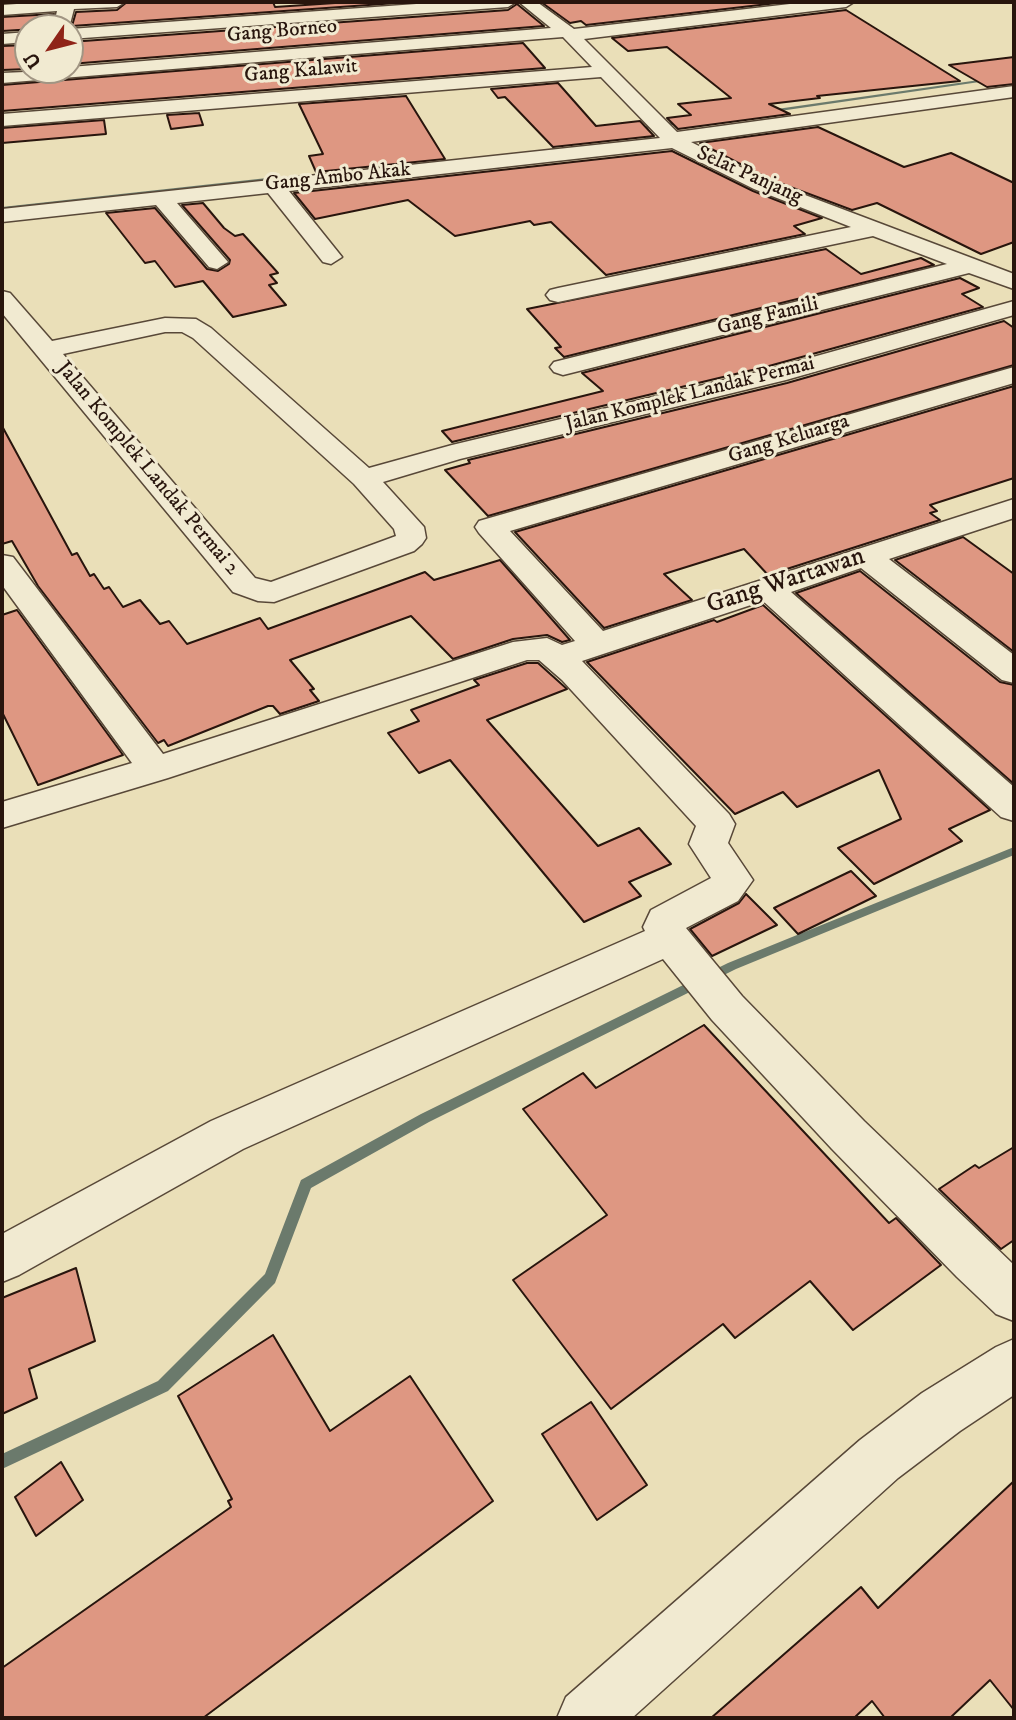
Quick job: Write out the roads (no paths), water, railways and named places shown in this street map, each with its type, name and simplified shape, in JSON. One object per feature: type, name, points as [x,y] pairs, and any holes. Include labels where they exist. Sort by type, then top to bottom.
[{"type":"street","points":[[2,10],[117,2]]},
{"type":"street","points":[[84,33],[508,2]]},
{"type":"street","name":"Selat Panjang","points":[[527,2],[569,33],[665,133],[761,185],[1014,282]]},
{"type":"street","name":"Gang Borneo","points":[[2,78],[569,33],[846,2]]},
{"type":"street","points":[[65,14],[67,5]]},
{"type":"street","name":"Gang Kalawit","points":[[2,120],[604,71]]},
{"type":"street","name":"Gang Ambo Akak","points":[[2,216],[273,185],[665,133],[1014,91]]},
{"type":"street","points":[[273,185],[331,257]]},
{"type":"street","points":[[161,198],[217,262]]},
{"type":"street","points":[[558,295],[878,228]]},
{"type":"street","name":"Gang Famili","points":[[563,367],[973,265]]},
{"type":"street","name":"Jalan Komplek Landak Permai 2","points":[[2,298],[244,586],[258,591],[274,592],[403,545],[411,538],[409,527],[364,478],[202,334],[187,324],[165,325],[47,350]]},
{"type":"street","name":"Jalan Komplek Landak Permai","points":[[364,478],[452,453],[777,375],[1014,308]]},
{"type":"street","name":"Gang Keluarga","points":[[596,644],[490,527],[1014,375]]},
{"type":"street","name":"Gang Wartawan","points":[[559,658],[1014,508]]},
{"type":"street","points":[[865,556],[1014,672]]},
{"type":"street","points":[[2,564],[155,769]]},
{"type":"street","points":[[768,588],[1014,808]]},
{"type":"street","points":[[2,815],[155,769],[525,649],[547,649],[559,658],[716,824],[708,844],[733,880],[724,890],[665,921],[663,927],[680,951],[727,1008],[868,1155],[1014,1297]]},
{"type":"street","points":[[2,1259],[227,1135],[680,951]]},
{"type":"street","points":[[587,1718],[879,1459],[941,1412],[1014,1365]]},
{"type":"waterway","points":[[766,111],[1014,76]]},
{"type":"waterway","points":[[638,141],[651,139],[643,128],[684,122]]},
{"type":"waterway","points":[[2,209],[267,180]]},
{"type":"waterway","points":[[2,1462],[163,1386],[270,1278],[306,1184],[425,1118],[732,966],[1014,851]]}]
